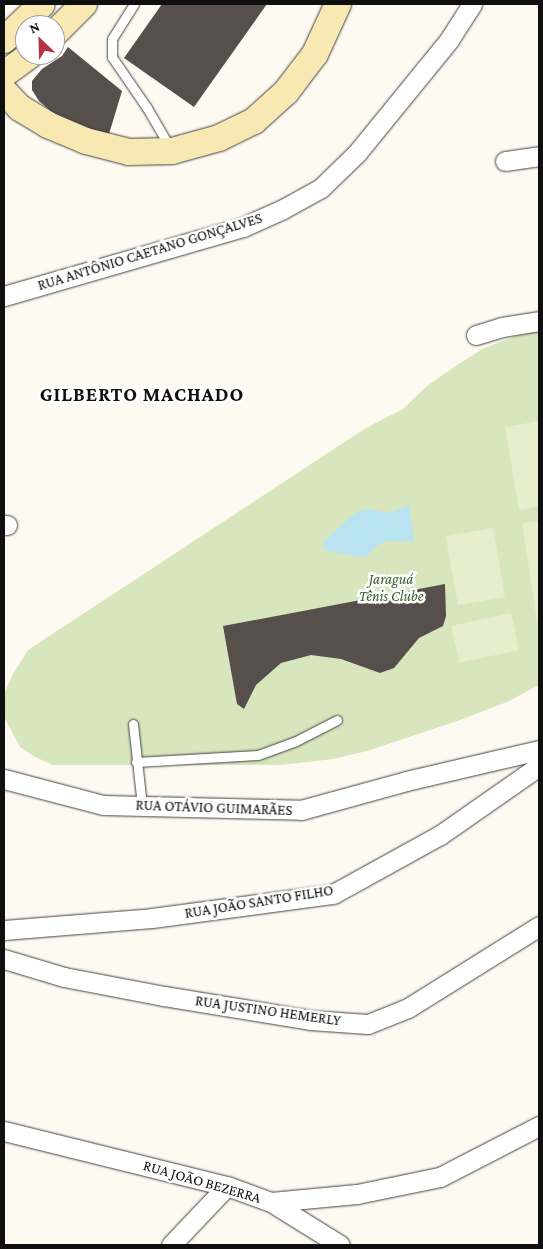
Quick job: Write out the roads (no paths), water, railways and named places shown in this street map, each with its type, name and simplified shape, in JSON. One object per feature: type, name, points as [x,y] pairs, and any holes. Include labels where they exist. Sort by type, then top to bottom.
[{"type":"street","points":[[4,40],[42,4]]},
{"type":"street","points":[[65,23],[84,4]]},
{"type":"street","points":[[4,91],[20,108],[86,141],[129,152],[172,151],[219,138],[254,121],[286,92],[315,54],[338,4]]},
{"type":"street","name":"RUA ANTÔNIO CAETANO GONÇALVES","points":[[4,296],[243,226],[283,209],[321,188],[357,153],[449,40],[472,4]]},
{"type":"street","points":[[4,74],[16,65]]},
{"type":"street","points":[[505,161],[539,156]]},
{"type":"street","points":[[476,335],[502,326],[539,321]]},
{"type":"street","name":"RUA OTÁVIO GUIMARÃES","points":[[4,778],[103,805],[301,810],[406,781],[539,750]]},
{"type":"street","name":"RUA JOÃO SANTO FILHO","points":[[4,930],[152,918],[333,894],[440,835],[539,766]]},
{"type":"street","name":"RUA JUSTINO HEMERLY","points":[[4,959],[64,977],[164,996],[310,1020],[368,1024],[408,1008],[539,926]]},
{"type":"street","name":"RUA JOÃO BEZERRA","points":[[4,1131],[227,1186],[271,1202],[357,1194],[440,1178],[539,1126]]},
{"type":"street","points":[[171,1245],[227,1186]]},
{"type":"street","points":[[271,1202],[340,1245]]},
{"type":"lane","points":[[134,4],[112,39],[112,57],[147,108],[172,151]]},
{"type":"lane","points":[[136,762],[258,755],[296,741],[338,720]]},
{"type":"lane","points":[[133,724],[142,806]]},
{"type":"water","points":[[409,505],[414,541],[386,541],[378,545],[367,556],[359,557],[324,550],[323,542],[355,513],[367,509],[390,513]]},
{"type":"district","name":"GILBERTO MACHADO","points":[[142,394]]},
{"type":"park label","name":"Jaraguá Tênis Clube","points":[[391,588]]}]
